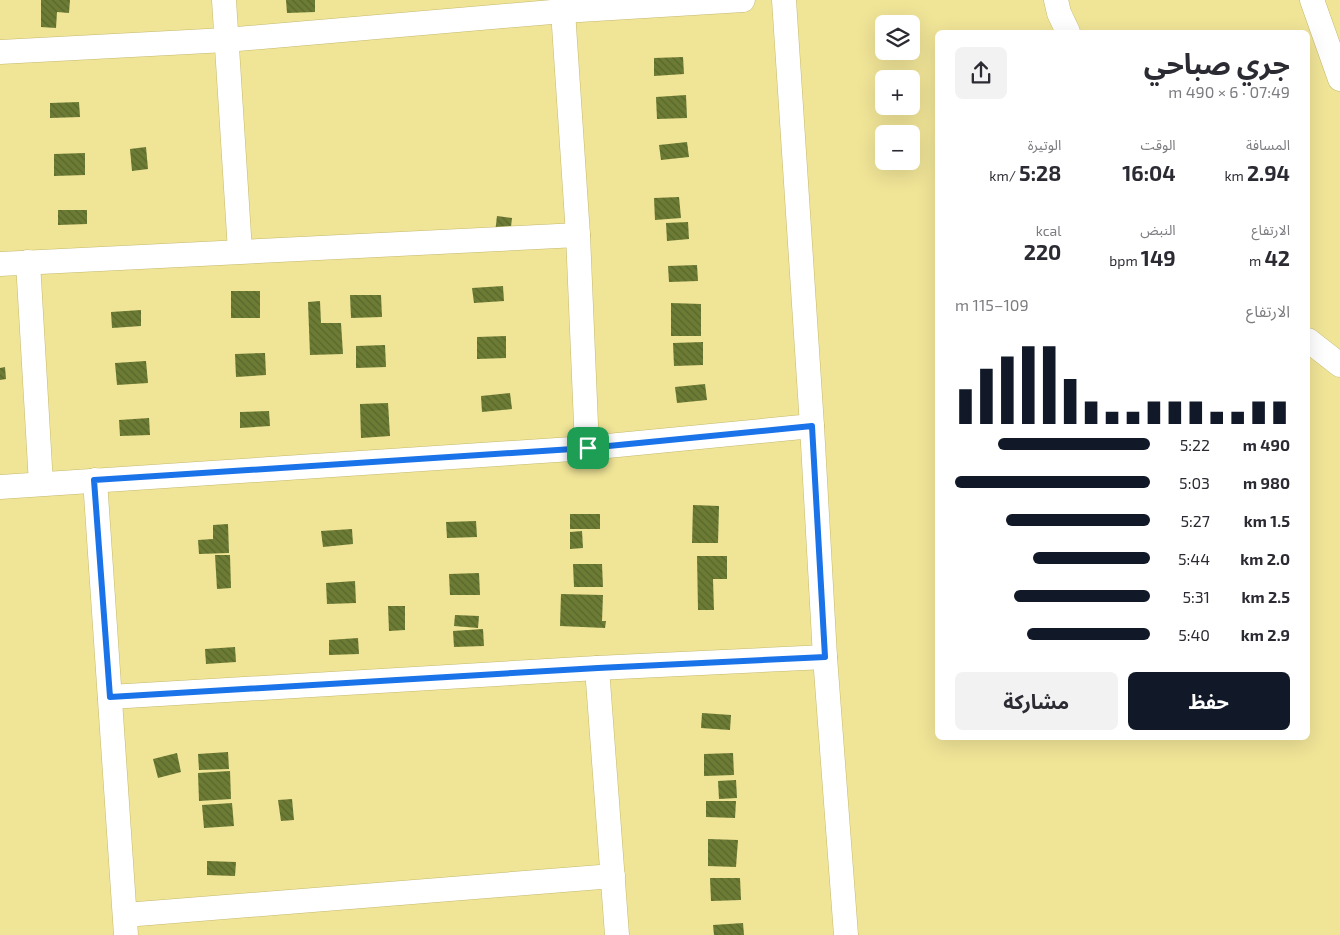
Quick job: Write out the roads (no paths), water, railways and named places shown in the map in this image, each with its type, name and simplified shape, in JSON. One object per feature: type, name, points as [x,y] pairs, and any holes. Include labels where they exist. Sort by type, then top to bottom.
[{"type":"street","points":[[224,0],[240,252]]},
{"type":"street","points":[[0,52],[226,40],[563,11],[743,0]]},
{"type":"street","points":[[784,0],[825,657],[846,935]]},
{"type":"street","points":[[1056,0],[1059,13],[1067,30]]},
{"type":"street","points":[[1312,0],[1340,79]]},
{"type":"street","points":[[563,11],[578,235],[588,448]]},
{"type":"street","points":[[0,264],[578,235]]},
{"type":"street","points":[[28,262],[41,484]]},
{"type":"street","points":[[1310,342],[1340,365]]},
{"type":"street","points":[[0,486],[588,448],[812,426]]},
{"type":"street","points":[[94,480],[126,925],[613,876]]},
{"type":"street","points":[[110,697],[598,668],[825,657]]},
{"type":"street","points":[[598,668],[618,935]]}]
